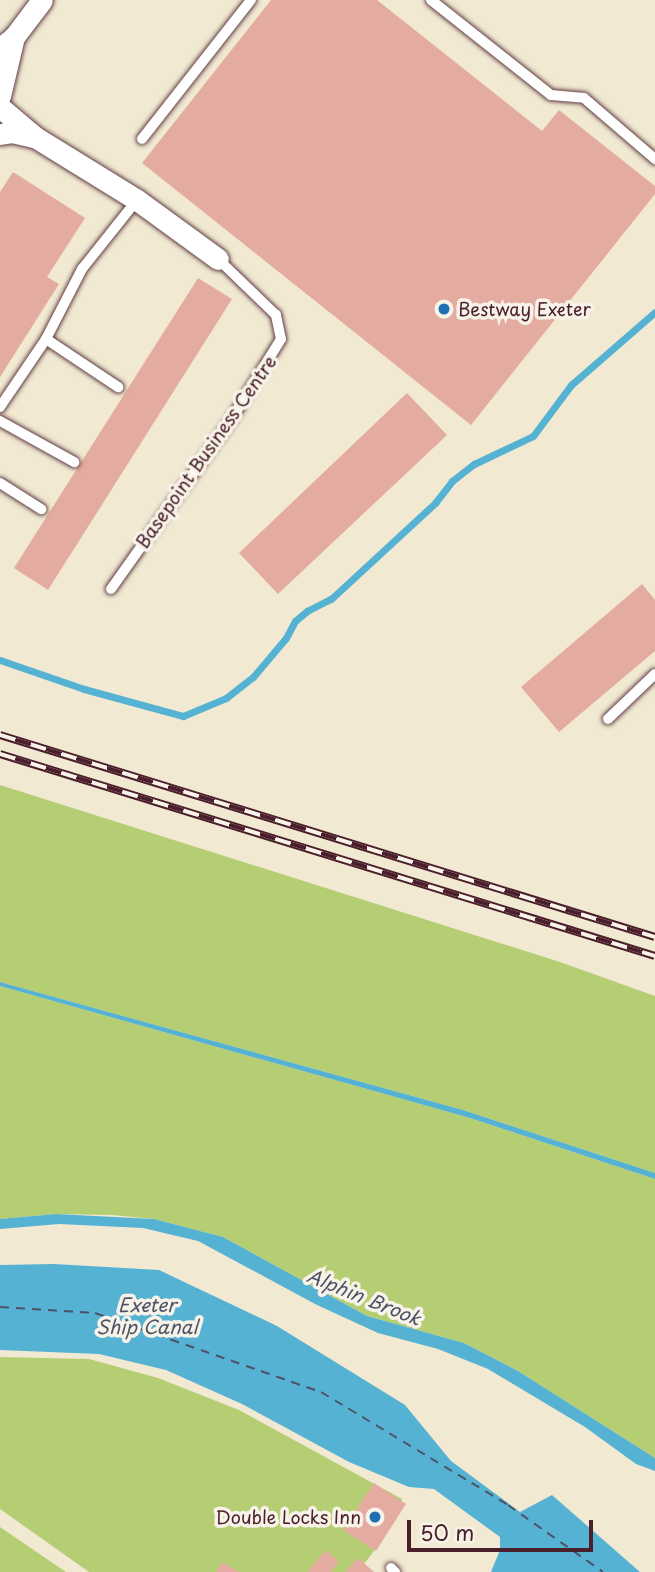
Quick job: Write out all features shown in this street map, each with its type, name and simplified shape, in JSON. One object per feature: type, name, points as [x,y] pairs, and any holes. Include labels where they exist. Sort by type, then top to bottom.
[{"type":"street","points":[[1,105],[7,43],[42,0]]},
{"type":"street","name":"Basepoint Business Centre","points":[[1,105],[35,137],[137,200],[218,259]]},
{"type":"street","points":[[0,134],[12,132],[35,137]]},
{"type":"lane","points":[[142,139],[251,0]]},
{"type":"lane","points":[[431,0],[551,95],[584,98],[655,159]]},
{"type":"lane","points":[[0,407],[46,338],[82,269],[137,200]]},
{"type":"lane","name":"Basepoint Business Centre","points":[[111,589],[231,420],[281,340],[276,314],[218,259]]},
{"type":"lane","points":[[46,338],[118,387]]},
{"type":"lane","points":[[0,421],[74,462]]},
{"type":"lane","points":[[0,483],[41,509]]},
{"type":"lane","points":[[608,719],[655,674]]},
{"type":"green space","points":[[0,785],[560,962],[655,996],[655,1173],[463,1110],[0,982]]},
{"type":"green space","points":[[0,986],[470,1118],[655,1179],[655,1458],[518,1371],[464,1343],[367,1316],[223,1237],[154,1219],[112,1215],[56,1214],[0,1219]]},
{"type":"green space","points":[[0,1357],[89,1359],[158,1378],[239,1410],[402,1499],[374,1551],[358,1572],[89,1572],[0,1509]]},
{"type":"green space","points":[[0,1527],[66,1572],[0,1572]]},
{"type":"water","points":[[0,982],[463,1110],[655,1173],[655,1179],[470,1118],[0,986]]},
{"type":"water","points":[[56,1214],[154,1219],[223,1237],[367,1316],[464,1343],[518,1371],[655,1458],[655,1471],[636,1464],[585,1427],[488,1369],[438,1349],[378,1333],[317,1305],[198,1241],[143,1228],[59,1224],[0,1229],[0,1219]]},
{"type":"water","name":"Exeter Ship Canal","points":[[54,1264],[159,1270],[277,1326],[405,1405],[451,1461],[520,1512],[552,1495],[640,1572],[491,1572],[500,1550],[500,1537],[434,1489],[409,1487],[349,1462],[242,1404],[166,1370],[99,1354],[0,1350],[0,1265]]},
{"type":"building","name":"Bestway Exeter","points":[[271,0],[377,0],[542,131],[559,110],[655,186],[655,194],[471,425],[142,163]]},
{"type":"building","points":[[13,172],[85,218],[47,277],[59,284],[0,377],[0,192]]},
{"type":"building","points":[[198,278],[232,299],[48,590],[14,568]]},
{"type":"building","points":[[407,393],[447,435],[278,594],[239,553]]},
{"type":"building","points":[[642,584],[655,600],[655,651],[559,732],[521,687]]},
{"type":"building","name":"Double Locks Inn","points":[[374,1483],[406,1504],[376,1551],[343,1530]]},
{"type":"building","points":[[326,1550],[339,1562],[330,1572],[307,1572]]},
{"type":"building","points":[[358,1558],[374,1572],[345,1572]]},
{"type":"building","points":[[222,1562],[239,1572],[216,1572]]},
{"type":"waterway","points":[[0,660],[84,689],[183,716],[226,698],[253,677],[286,638],[295,621],[307,611],[331,599],[435,503],[452,481],[474,464],[533,436],[571,385],[655,312]]},
{"type":"ferry route","points":[[0,1307],[95,1313],[321,1392],[508,1505],[603,1572]]},
{"type":"railway","points":[[0,735],[655,937]]},
{"type":"railway","points":[[0,754],[655,956]]},
{"type":"place","name":"Bestway Exeter","points":[[444,309]]},
{"type":"place","name":"Double Locks Inn","points":[[375,1517]]},
{"type":"water label","name":"Alphin Brook","points":[[364,1297]]}]
